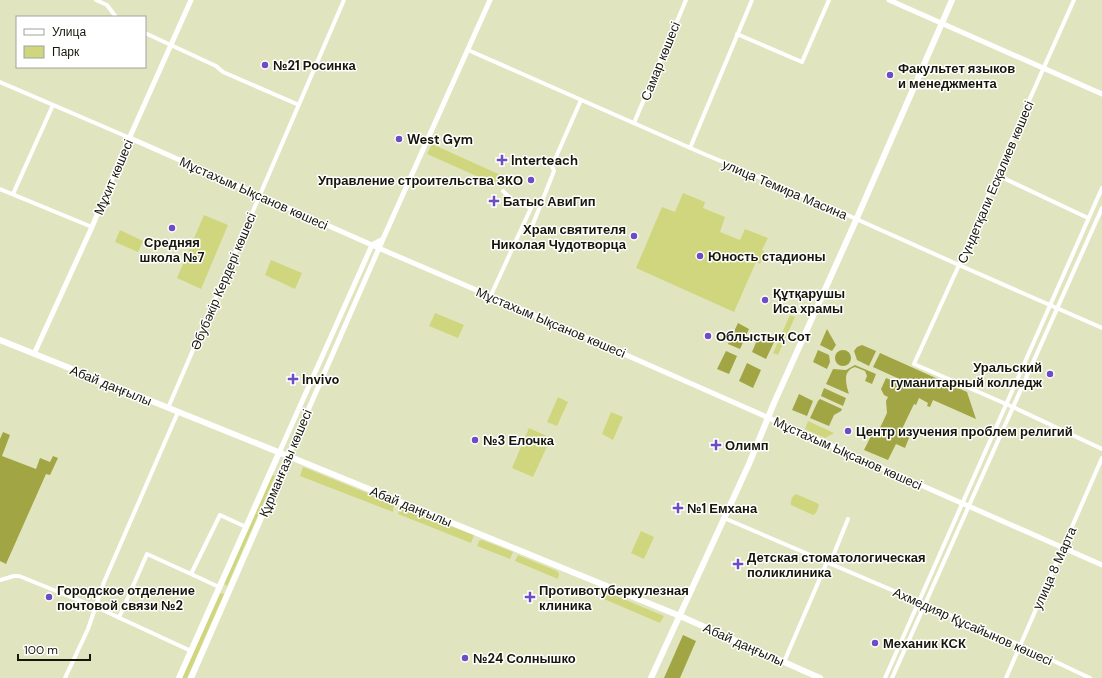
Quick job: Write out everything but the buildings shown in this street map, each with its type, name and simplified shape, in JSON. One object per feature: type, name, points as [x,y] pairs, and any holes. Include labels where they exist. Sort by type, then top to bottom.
[{"type":"main road","points":[[651,678],[749,464],[768,417],[952,0]]},
{"type":"main road","name":"Абай даңғылы","points":[[0,340],[680,616],[820,678]]},
{"type":"main road","name":"Құрманғазы көшесі","points":[[179,678],[279,452]]},
{"type":"main road","name":"Құрманғазы көшесі","points":[[191,678],[288,456]]},
{"type":"main road","points":[[219,587],[229,591]]},
{"type":"street","points":[[96,0],[107,5],[115,16]]},
{"type":"street","name":"Мұхит көшесі","points":[[34,354],[92,227],[191,0]]},
{"type":"street","name":"Әбубәкір Кердері көшесі","points":[[168,408],[344,0]]},
{"type":"street","name":"Құрманғазы көшесі","points":[[288,456],[490,0]]},
{"type":"street","name":"Самар көшесі","points":[[634,123],[686,0]]},
{"type":"street","points":[[690,148],[752,0]]},
{"type":"street","points":[[738,34],[802,62],[829,0]]},
{"type":"street","points":[[889,0],[1102,94]]},
{"type":"street","name":"Сүндетқали Есқалиев көшесі","points":[[1007,404],[914,364],[959,265],[1011,141],[1045,68],[1074,0]]},
{"type":"street","points":[[146,33],[216,66],[223,72],[299,105]]},
{"type":"street","name":"улица Темира Масина","points":[[468,50],[690,148],[825,205],[1102,328]]},
{"type":"street","name":"Мұстахым Ықсанов көшесі","points":[[0,82],[372,245],[491,295],[1102,565]]},
{"type":"street","points":[[533,224],[554,171],[552,166],[582,100]]},
{"type":"street","points":[[13,194],[53,105]]},
{"type":"street","points":[[997,175],[1088,218]]},
{"type":"street","points":[[885,678],[1102,188]]},
{"type":"street","points":[[0,189],[92,227]]},
{"type":"street","points":[[491,295],[531,208],[511,199],[503,190]]},
{"type":"street","points":[[892,678],[1102,208]]},
{"type":"street","points":[[279,452],[372,245],[383,239]]},
{"type":"street","points":[[1007,404],[1102,449]]},
{"type":"street","points":[[65,678],[88,629],[104,582],[178,412]]},
{"type":"street","name":"улица 8 Марта","points":[[1006,678],[1102,458]]},
{"type":"street","points":[[191,574],[220,515],[246,527]]},
{"type":"street","name":"Ахмедияр Құсайынов көшесі","points":[[724,518],[1020,645],[1090,678]]},
{"type":"street","points":[[784,662],[827,562],[833,556],[848,519]]},
{"type":"street","points":[[119,618],[146,554],[219,587]]},
{"type":"street","points":[[0,580],[19,576],[96,607],[191,651]]},
{"type":"green space","points":[[432,144],[505,177],[501,187],[427,154]]},
{"type":"green space","points":[[683,193],[705,202],[703,208],[725,217],[720,232],[740,240],[745,229],[768,238],[762,250],[765,252],[760,264],[756,262],[734,312],[636,268],[662,207],[675,212]]},
{"type":"green space","points":[[204,215],[228,225],[201,289],[177,278]]},
{"type":"green space","points":[[120,230],[143,241],[138,252],[115,242]]},
{"type":"green space","points":[[271,260],[302,273],[295,289],[265,275]]},
{"type":"green space","points":[[435,313],[464,325],[458,338],[429,326]]},
{"type":"green space","points":[[790,315],[795,317],[778,355],[773,353]]},
{"type":"green space","points":[[558,397],[568,402],[557,426],[547,422]]},
{"type":"green space","points":[[611,412],[623,417],[613,440],[602,434]]},
{"type":"green space","points":[[808,421],[834,433],[825,438],[805,429]]},
{"type":"green space","points":[[529,428],[551,438],[533,477],[512,468]]},
{"type":"green space","points":[[303,467],[394,504],[393,512],[300,476]]},
{"type":"green space","points":[[272,475],[275,476],[227,586],[224,584]]},
{"type":"green space","points":[[796,494],[817,503],[819,505],[816,513],[813,515],[791,505],[793,496]]},
{"type":"green space","points":[[401,507],[474,535],[471,543],[398,514]]},
{"type":"green space","points":[[641,531],[654,537],[644,559],[631,553]]},
{"type":"green space","points":[[482,540],[513,552],[510,559],[477,546],[479,541]]},
{"type":"green space","points":[[518,555],[557,571],[559,574],[558,579],[515,561]]},
{"type":"green space","points":[[220,593],[224,594],[187,678],[182,678]]},
{"type":"green space","points":[[606,593],[664,616],[660,623],[604,599]]},
{"type":"shaded area","points":[[738,323],[749,329],[740,349],[728,344]]},
{"type":"shaded area","points":[[827,329],[836,345],[832,351],[820,345]]},
{"type":"shaded area","points":[[760,333],[775,340],[766,359],[752,352]]},
{"type":"shaded area","points":[[862,345],[876,351],[869,366],[857,360],[854,351],[857,347]]},
{"type":"shaded area","points":[[818,350],[829,355],[830,362],[827,369],[813,362]]},
{"type":"shaded area","points":[[840,350],[846,350],[851,355],[849,364],[846,366],[840,366],[835,361],[835,355]]},
{"type":"shaded area","points":[[726,351],[737,356],[729,374],[717,369]]},
{"type":"shaded area","points":[[880,353],[967,392],[976,419],[933,400],[930,407],[927,406],[928,403],[919,398],[916,405],[914,404],[902,429],[911,433],[905,448],[896,444],[888,460],[864,450],[872,434],[879,430],[887,413],[886,401],[888,397],[884,395],[881,389],[886,378],[900,384],[906,382],[873,367]]},
{"type":"shaded area","points":[[747,363],[761,370],[753,388],[739,381]]},
{"type":"shaded area","points":[[855,365],[876,374],[872,384],[865,381],[867,376],[865,371],[855,367],[848,372],[846,378],[849,394],[826,384],[833,369],[846,370]]},
{"type":"shaded area","points":[[824,388],[846,398],[843,406],[821,396]]},
{"type":"shaded area","points":[[799,394],[813,401],[807,416],[792,410]]},
{"type":"shaded area","points":[[820,399],[842,409],[834,415],[829,426],[810,418]]},
{"type":"shaded area","points":[[3,432],[10,435],[2,456],[36,469],[40,458],[50,462],[53,456],[58,458],[50,475],[46,474],[6,564],[0,561],[0,439]]},
{"type":"shaded area","points":[[683,635],[696,641],[680,678],[664,678]]},
{"type":"place","name":"№21 Росинка","points":[[265,65]]},
{"type":"place","name":"Факультет языков и менеджмента","points":[[890,75]]},
{"type":"place","name":"West Gym","points":[[399,139]]},
{"type":"place","name":"Interteach","points":[[502,160]]},
{"type":"place","name":"Управление строительства ЗКО","points":[[531,180]]},
{"type":"place","name":"Батыс АвиГип","points":[[494,201]]},
{"type":"place","name":"Средняя школа №7","points":[[172,228]]},
{"type":"place","name":"Храм святителя Николая Чудотворца","points":[[634,236]]},
{"type":"place","name":"Юность стадионы","points":[[700,256]]},
{"type":"place","name":"Құтқарушы Иса храмы","points":[[765,300]]},
{"type":"place","name":"Облыстық Сот","points":[[708,336]]},
{"type":"place","name":"Уральский гуманитарный колледж","points":[[1050,374]]},
{"type":"place","name":"Invivo","points":[[293,379]]},
{"type":"place","name":"Центр изучения проблем религий","points":[[848,431]]},
{"type":"place","name":"№3 Елочка","points":[[475,440]]},
{"type":"place","name":"Олимп","points":[[716,445]]},
{"type":"place","name":"№1 Емхана","points":[[678,508]]},
{"type":"place","name":"Детская стоматологическая поликлиника","points":[[738,564]]},
{"type":"place","name":"Городское отделение почтовой связи №2","points":[[49,597]]},
{"type":"place","name":"Противотуберкулезная клиника","points":[[530,597]]},
{"type":"place","name":"Механик КСК","points":[[875,643]]},
{"type":"place","name":"№24 Солнышко","points":[[465,658]]}]
